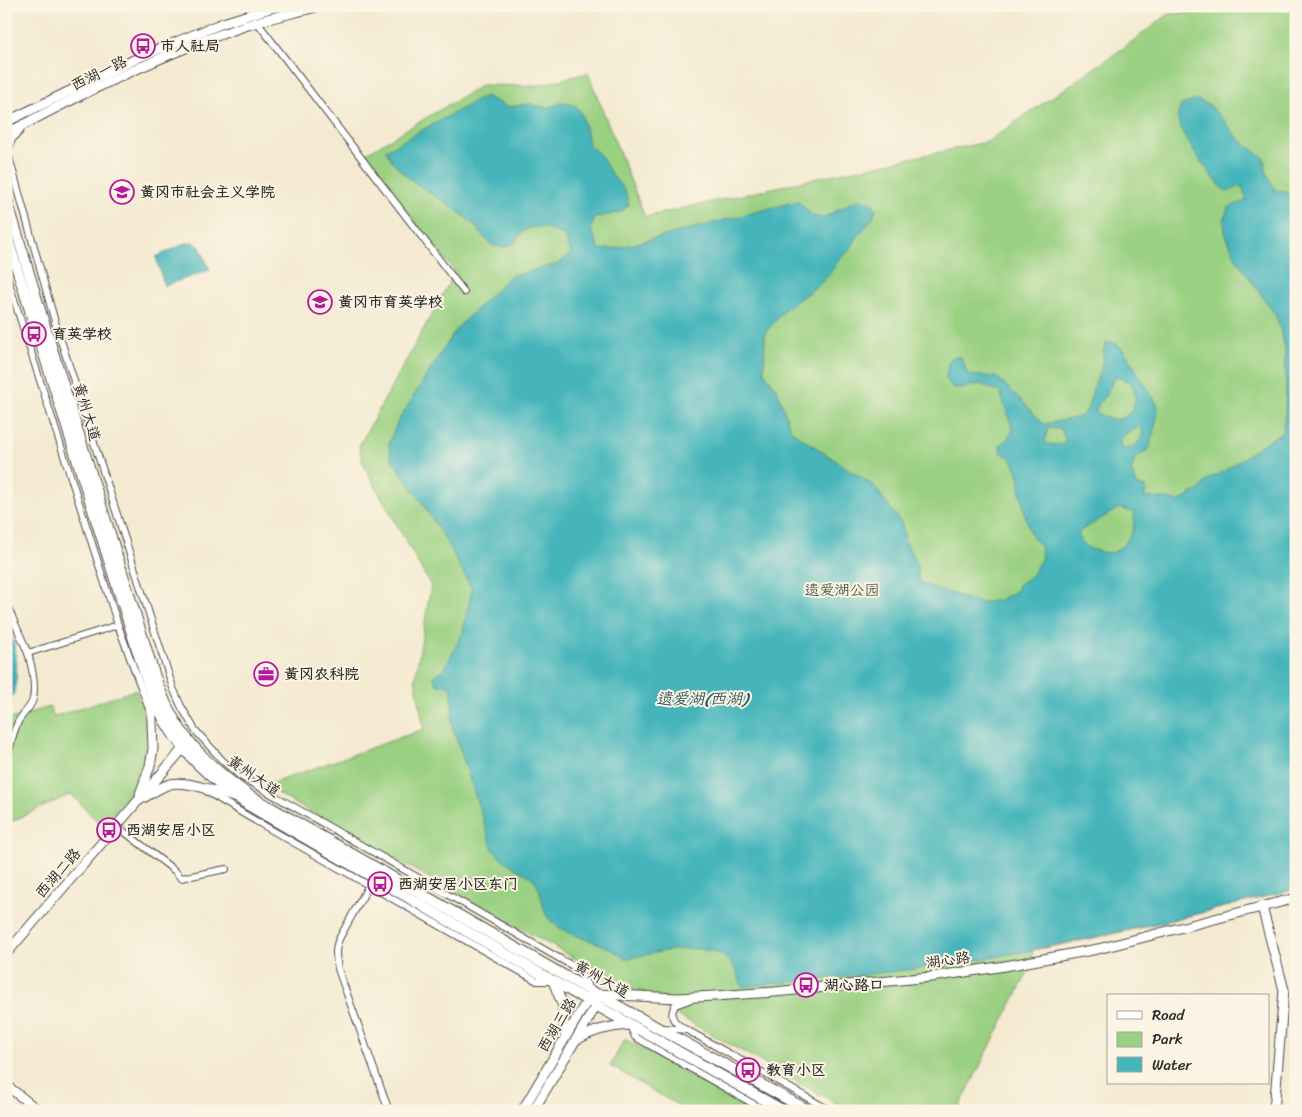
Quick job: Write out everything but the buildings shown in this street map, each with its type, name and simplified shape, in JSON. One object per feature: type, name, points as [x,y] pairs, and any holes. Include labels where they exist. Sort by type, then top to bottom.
[{"type":"main road","name":"西湖一路","points":[[6,122],[142,56],[223,23],[277,6]]},
{"type":"main road","name":"西湖一路","points":[[6,134],[140,68],[184,49],[257,22],[319,6]]},
{"type":"main road","points":[[6,113],[23,113]]},
{"type":"main road","points":[[6,150],[11,138],[26,123]]},
{"type":"main road","name":"黄州大道","points":[[6,197],[155,676],[186,745],[225,778],[249,795],[592,998],[630,1025],[784,1111]]},
{"type":"main road","name":"黄州大道","points":[[6,234],[151,692],[163,718],[215,780],[239,798],[553,981],[659,1028],[809,1111]]},
{"type":"main road","points":[[137,803],[150,766],[153,749],[151,692]]},
{"type":"main road","name":"西湖二路","points":[[6,954],[186,745]]},
{"type":"main road","points":[[137,803],[158,789],[171,784],[183,784],[239,798]]},
{"type":"main road","name":"湖心路","points":[[592,998],[705,997],[931,977],[1098,949],[1296,898]]},
{"type":"main road","points":[[1262,907],[1284,990],[1274,1111]]},
{"type":"main road","points":[[553,981],[563,1006],[570,1040],[603,1028],[630,1025]]},
{"type":"main road","name":"西湖三路","points":[[533,1111],[592,998]]},
{"type":"main road","name":"西湖三路","points":[[522,1111],[570,1040]]},
{"type":"main road","points":[[6,1085],[40,1111]]},
{"type":"street","points":[[257,22],[464,292]]},
{"type":"street","points":[[6,150],[55,322],[173,688],[191,725],[222,760],[240,776],[578,969],[592,998]]},
{"type":"street","points":[[6,274],[118,625],[152,719]]},
{"type":"street","points":[[6,603],[28,653],[34,687],[33,700],[18,722],[6,767]]},
{"type":"street","points":[[28,653],[118,625]]},
{"type":"street","points":[[201,788],[537,981],[553,981]]},
{"type":"street","points":[[117,826],[175,871],[181,878],[226,869]]},
{"type":"street","points":[[369,885],[340,937],[335,953],[338,969],[389,1111]]},
{"type":"street","points":[[705,997],[679,1002],[674,1007],[672,1014],[674,1021],[832,1111]]},
{"type":"street","points":[[630,1025],[635,1037],[766,1111]]},
{"type":"street","points":[[659,1028],[687,1030]]},
{"type":"green space","name":"遗爱湖(西湖)","points":[[1296,7],[1296,889],[1198,914],[1033,950],[1029,970],[957,1111],[850,1111],[278,794],[270,784],[424,729],[415,679],[431,586],[364,466],[359,446],[455,272],[363,155],[482,85],[534,86],[588,73],[645,217],[987,142],[1122,49],[1169,14]]},
{"type":"green space","points":[[135,690],[145,719],[146,747],[134,785],[103,827],[71,794],[6,824],[6,725],[9,719],[50,707],[53,717]]},
{"type":"green space","points":[[625,1039],[752,1111],[688,1111],[610,1066]]},
{"type":"water","name":"遗爱湖(西湖)","points":[[485,96],[507,107],[530,104],[546,108],[564,102],[576,106],[582,115],[589,145],[601,156],[611,174],[625,191],[629,205],[621,212],[595,218],[591,229],[599,249],[614,249],[798,201],[813,216],[823,218],[861,199],[872,202],[876,209],[872,219],[857,237],[850,250],[839,259],[820,284],[785,309],[765,333],[764,372],[777,389],[790,428],[797,435],[874,486],[902,524],[905,542],[917,564],[918,578],[922,584],[980,603],[1000,600],[1017,590],[1018,585],[1031,576],[1042,558],[1040,546],[1031,535],[1026,518],[1019,475],[1012,459],[1001,452],[1000,445],[1013,430],[1000,392],[980,384],[961,389],[952,387],[946,378],[948,363],[953,357],[961,357],[968,375],[996,377],[1044,424],[1080,417],[1087,410],[1102,367],[1106,343],[1114,343],[1123,349],[1158,406],[1150,448],[1135,459],[1131,471],[1138,486],[1147,488],[1144,497],[1168,499],[1177,502],[1189,497],[1191,493],[1198,492],[1207,480],[1223,472],[1267,441],[1282,433],[1286,388],[1285,349],[1281,331],[1275,314],[1238,262],[1225,233],[1224,221],[1228,208],[1247,200],[1242,186],[1226,192],[1197,156],[1179,124],[1178,115],[1181,105],[1197,100],[1210,105],[1240,140],[1264,158],[1267,174],[1275,190],[1286,191],[1296,198],[1296,889],[1101,936],[1022,952],[892,972],[742,987],[733,966],[718,953],[706,950],[678,949],[625,959],[608,948],[561,929],[553,923],[546,914],[537,884],[533,879],[505,861],[493,850],[452,725],[452,686],[437,685],[433,676],[444,670],[463,632],[472,589],[446,541],[391,458],[389,443],[398,421],[457,328],[510,276],[558,264],[571,253],[565,236],[540,227],[525,230],[511,245],[497,247],[493,245],[465,217],[414,182],[393,162],[386,150]],"holes":[[[1116,377],[1131,382],[1135,401],[1128,414],[1114,419],[1105,417],[1096,411]],[[1139,427],[1142,428],[1140,440],[1130,448],[1122,449],[1120,443],[1122,436]],[[1048,428],[1061,429],[1065,438],[1064,443],[1058,445],[1045,442]],[[1119,508],[1133,512],[1134,524],[1130,536],[1122,546],[1112,553],[1097,551],[1088,547],[1080,540],[1078,535],[1080,531]]]},
{"type":"water","points":[[193,242],[200,247],[210,270],[164,286],[156,257],[186,243]]},
{"type":"water","points":[[6,623],[13,640],[17,665],[14,692],[8,704],[6,725]]},
{"type":"place","name":"市人社局","points":[[143,46]]},
{"type":"place","name":"黄冈市社会主义学院","points":[[122,192]]},
{"type":"place","name":"黄冈市育英学校","points":[[320,302]]},
{"type":"place","name":"育英学校","points":[[34,334]]},
{"type":"place","name":"黄冈农科院","points":[[266,674]]},
{"type":"place","name":"西湖安居小区","points":[[109,830]]},
{"type":"place","name":"西湖安居小区东门","points":[[380,884]]},
{"type":"place","name":"湖心路口","points":[[806,985]]},
{"type":"place","name":"教育小区","points":[[748,1070]]},
{"type":"park label","name":"遗爱湖公园","points":[[842,590]]}]
